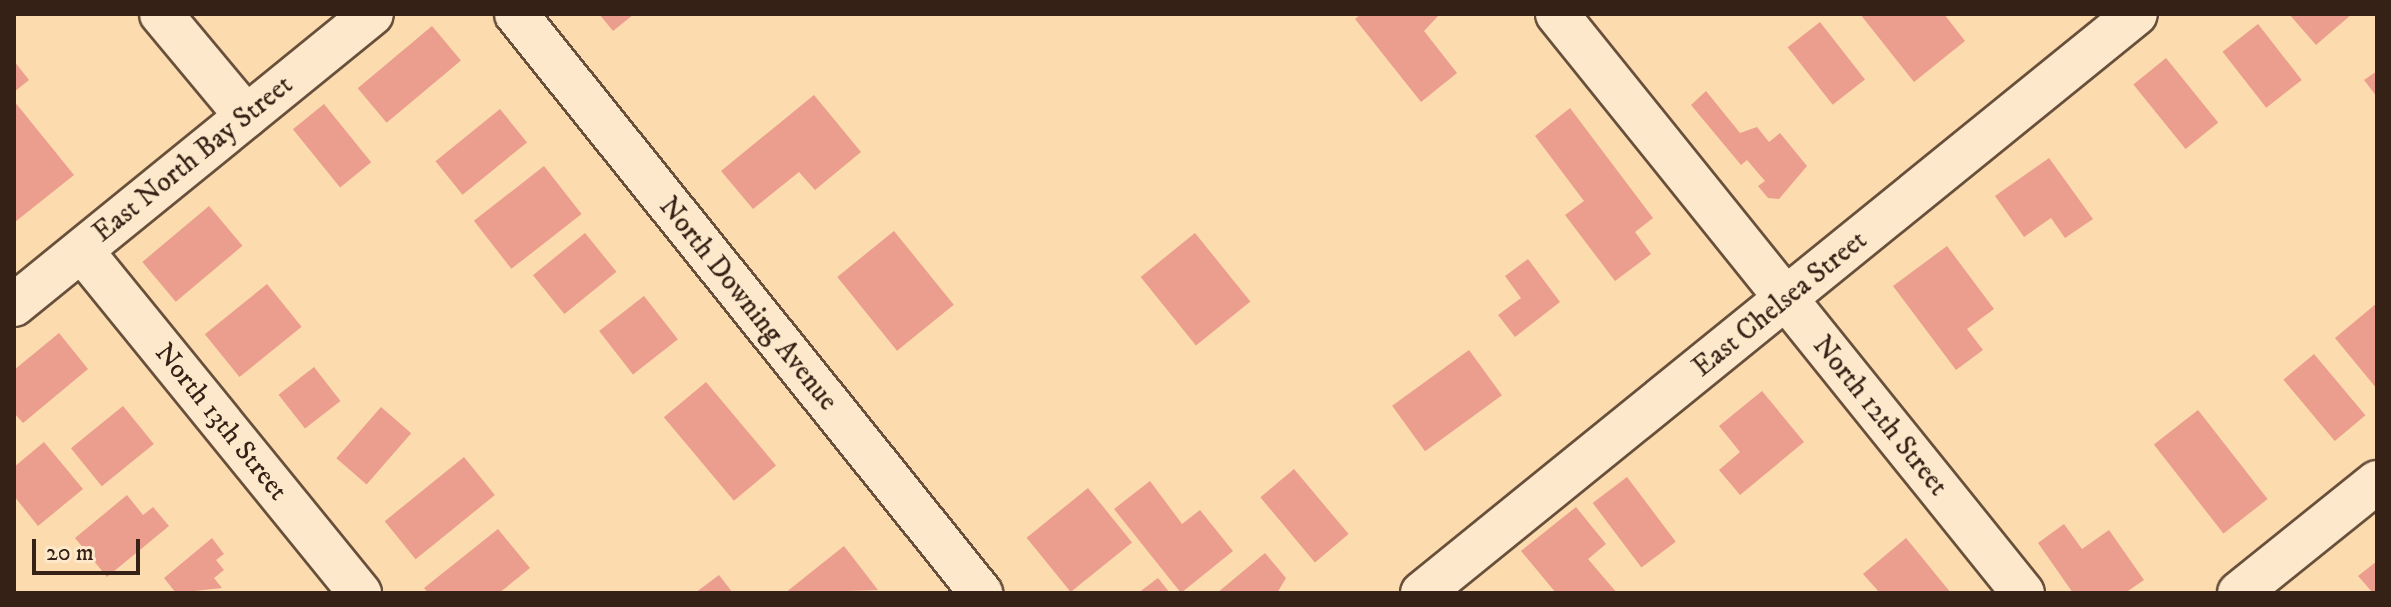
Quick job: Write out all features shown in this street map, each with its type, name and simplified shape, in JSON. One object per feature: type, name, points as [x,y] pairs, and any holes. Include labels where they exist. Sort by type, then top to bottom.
[{"type":"street","points":[[161,14],[246,116]]},
{"type":"street","name":"East North Bay Street","points":[[14,305],[372,14]]},
{"type":"street","name":"North Downing Avenue","points":[[516,14],[981,593]]},
{"type":"street","name":"North 12th Street","points":[[1557,14],[2023,593]]},
{"type":"street","name":"East Chelsea Street","points":[[1422,593],[2136,14]]},
{"type":"street","name":"North 13th Street","points":[[82,251],[360,593]]},
{"type":"street","points":[[2239,593],[2377,482]]},
{"type":"building","points":[[599,14],[634,14],[613,31]]},
{"type":"building","points":[[1361,14],[1440,14],[1424,31],[1457,73],[1421,102],[1355,19]]},
{"type":"building","points":[[1860,14],[1944,14],[1965,41],[1914,82]]},
{"type":"building","points":[[2289,14],[2352,14],[2316,45]]},
{"type":"building","points":[[1820,22],[1865,80],[1833,105],[1788,47]]},
{"type":"building","points":[[2258,24],[2302,80],[2266,108],[2223,52]]},
{"type":"building","points":[[432,26],[461,60],[387,123],[358,88]]},
{"type":"building","points":[[2166,58],[2218,123],[2186,149],[2133,84]]},
{"type":"building","points":[[14,61],[29,80],[14,92]]},
{"type":"building","points":[[2377,71],[2377,97],[2364,80]]},
{"type":"building","points":[[1706,91],[1740,133],[1757,127],[1769,142],[1780,133],[1807,166],[1779,199],[1768,198],[1758,186],[1765,181],[1747,160],[1741,165],[1691,105]]},
{"type":"building","points":[[814,95],[861,152],[815,190],[799,172],[753,209],[721,171]]},
{"type":"building","points":[[14,101],[74,175],[15,222],[14,220]]},
{"type":"building","points":[[324,104],[371,162],[340,187],[293,129]]},
{"type":"building","points":[[1570,108],[1653,218],[1635,232],[1651,254],[1615,281],[1565,215],[1584,201],[1535,136]]},
{"type":"building","points":[[500,109],[527,142],[463,195],[435,161]]},
{"type":"building","points":[[2049,158],[2093,219],[2065,238],[2051,218],[2024,237],[1995,196]]},
{"type":"building","points":[[544,166],[582,214],[511,269],[474,221]]},
{"type":"building","points":[[209,206],[242,246],[176,302],[142,262]]},
{"type":"building","points":[[894,231],[954,305],[897,351],[837,277]]},
{"type":"building","points":[[585,233],[616,272],[564,314],[533,275]]},
{"type":"building","points":[[1195,233],[1250,301],[1196,345],[1141,277]]},
{"type":"building","points":[[1947,246],[1994,309],[1967,329],[1983,350],[1956,370],[1893,286]]},
{"type":"building","points":[[1528,259],[1560,302],[1515,337],[1498,315],[1521,298],[1505,276]]},
{"type":"building","points":[[267,284],[302,327],[239,377],[205,334]]},
{"type":"building","points":[[644,296],[678,339],[633,374],[599,331]]},
{"type":"building","points":[[2377,303],[2377,389],[2335,338]]},
{"type":"building","points":[[59,333],[88,369],[23,423],[14,413],[14,370]]},
{"type":"building","points":[[1469,350],[1502,395],[1425,451],[1392,406]]},
{"type":"building","points":[[2314,354],[2365,415],[2335,441],[2283,380]]},
{"type":"building","points":[[314,367],[340,401],[305,429],[279,395]]},
{"type":"building","points":[[706,382],[776,465],[734,501],[664,417]]},
{"type":"building","points":[[1762,391],[1804,442],[1740,495],[1719,470],[1740,452],[1719,426]]},
{"type":"building","points":[[123,406],[154,444],[102,486],[71,448]]},
{"type":"building","points":[[381,407],[411,433],[367,485],[336,458]]},
{"type":"building","points":[[2198,410],[2268,499],[2223,534],[2154,444]]},
{"type":"building","points":[[44,442],[83,489],[38,526],[14,496],[14,467]]},
{"type":"building","points":[[464,457],[495,495],[416,559],[385,521]]},
{"type":"building","points":[[1294,469],[1349,534],[1315,562],[1260,497]]},
{"type":"building","points":[[1627,477],[1676,542],[1641,568],[1593,503]]},
{"type":"building","points":[[1150,481],[1182,524],[1200,510],[1233,551],[1181,593],[1114,509]]},
{"type":"building","points":[[1088,488],[1132,542],[1071,592],[1027,538]]},
{"type":"building","points":[[127,495],[143,515],[153,507],[169,526],[107,577],[75,538]]},
{"type":"building","points":[[1576,507],[1606,544],[1588,559],[1617,593],[1556,593],[1521,551]]},
{"type":"building","points":[[2064,524],[2082,549],[2109,530],[2144,580],[2125,593],[2073,593],[2038,543]]},
{"type":"building","points":[[498,529],[530,568],[499,593],[428,593],[424,588]]},
{"type":"building","points":[[212,538],[224,554],[216,560],[224,570],[214,578],[222,588],[176,593],[164,578]]},
{"type":"building","points":[[1906,538],[1951,593],[1880,593],[1863,574]]},
{"type":"building","points":[[844,546],[878,590],[785,593]]},
{"type":"building","points":[[1265,553],[1286,578],[1277,593],[1217,593]]},
{"type":"building","points":[[2377,561],[2377,593],[2373,593],[2358,576]]},
{"type":"building","points":[[719,575],[733,593],[695,593]]},
{"type":"building","points":[[1158,578],[1170,593],[1138,593]]}]
